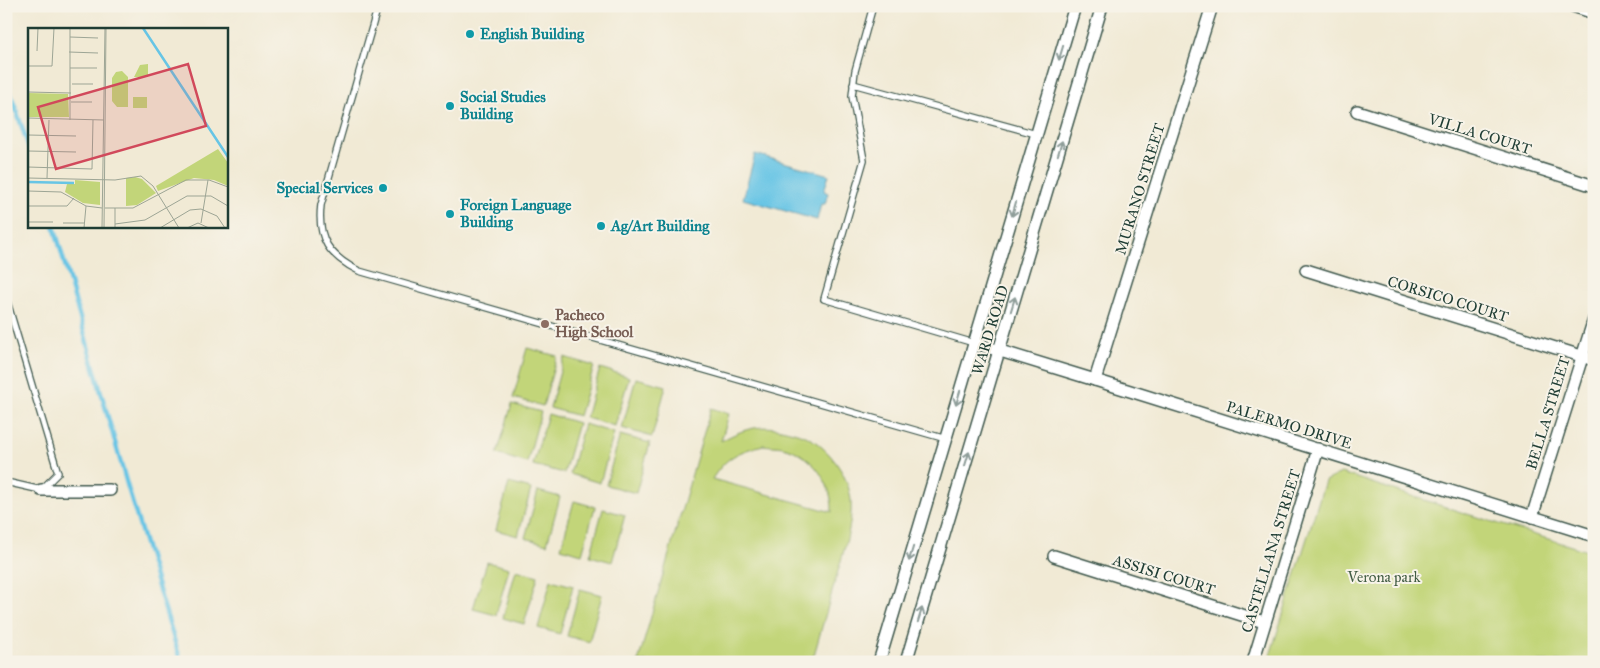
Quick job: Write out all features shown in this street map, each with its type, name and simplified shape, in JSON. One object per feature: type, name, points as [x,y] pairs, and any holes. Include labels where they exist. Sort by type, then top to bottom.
[{"type":"street","name":"WARD ROAD","points":[[879,662],[1075,6]]},
{"type":"street","name":"WARD ROAD","points":[[906,662],[1102,6]]},
{"type":"street","name":"MURANO STREET","points":[[1095,380],[1212,6]]},
{"type":"street","points":[[1573,6],[1594,13]]},
{"type":"street","name":"VILLA COURT","points":[[1357,112],[1594,186]]},
{"type":"street","name":"CORSICO COURT","points":[[1306,270],[1594,360]]},
{"type":"street","name":"BELLA STREET","points":[[1532,517],[1594,319]]},
{"type":"street","name":"PALERMO DRIVE","points":[[974,343],[1594,536]]},
{"type":"street","name":"CASTELLANA STREET","points":[[1253,662],[1318,450]]},
{"type":"street","points":[[41,490],[110,490]]},
{"type":"street","name":"ASSISI COURT","points":[[1054,556],[1264,622]]},
{"type":"lane","points":[[378,6],[321,205],[319,222],[323,236],[331,251],[343,263],[359,271],[946,439]]},
{"type":"lane","points":[[873,6],[853,84],[852,96],[864,160],[824,300],[974,343]]},
{"type":"lane","points":[[853,84],[1036,134]]},
{"type":"lane","points":[[6,298],[58,473],[41,490],[6,482]]},
{"type":"green space","points":[[527,348],[557,356],[543,406],[513,398]]},
{"type":"green space","points":[[564,357],[594,366],[579,416],[550,408]]},
{"type":"green space","points":[[600,368],[629,377],[615,426],[586,418]]},
{"type":"green space","points":[[636,378],[666,386],[652,437],[622,428]]},
{"type":"green space","points":[[512,404],[541,412],[527,463],[497,454]]},
{"type":"green space","points":[[711,408],[729,414],[721,441],[742,431],[769,427],[804,435],[819,444],[832,458],[843,475],[850,493],[851,510],[847,539],[812,662],[638,662]],"holes":[[[763,445],[783,447],[803,456],[812,463],[825,481],[829,491],[832,512],[712,479],[728,460],[747,450]]]},
{"type":"green space","points":[[548,414],[578,423],[564,473],[533,465]]},
{"type":"green space","points":[[584,424],[614,433],[600,483],[570,474]]},
{"type":"green space","points":[[620,435],[650,443],[636,493],[606,485]]},
{"type":"green space","name":"Verona park","points":[[1341,473],[1594,553],[1594,662],[1268,662],[1325,481]]},
{"type":"green space","points":[[509,483],[531,489],[518,536],[496,530]]},
{"type":"green space","points":[[538,491],[560,497],[547,544],[525,538]]},
{"type":"green space","points":[[574,501],[595,507],[582,554],[561,548]]},
{"type":"green space","points":[[603,509],[625,515],[612,562],[590,556]]},
{"type":"green space","points":[[487,562],[509,568],[496,615],[473,609]]},
{"type":"green space","points":[[516,570],[538,576],[524,624],[503,618]]},
{"type":"green space","points":[[551,580],[573,586],[560,634],[538,628]]},
{"type":"green space","points":[[580,589],[602,595],[589,642],[567,636]]},
{"type":"water","points":[[755,154],[829,175],[824,191],[828,193],[825,204],[821,204],[817,220],[743,199]]},
{"type":"waterway","points":[[6,80],[28,145]]},
{"type":"waterway","points":[[55,228],[128,488],[181,662]]},
{"type":"place","name":"English Building","points":[[470,34]]},
{"type":"place","name":"Social Studies Building","points":[[450,106]]},
{"type":"place","name":"Special Services","points":[[383,188]]},
{"type":"place","name":"Foreign Language Building","points":[[450,214]]},
{"type":"place","name":"Ag/Art Building","points":[[601,226]]},
{"type":"place","name":"Pacheco High School","points":[[545,324]]}]
